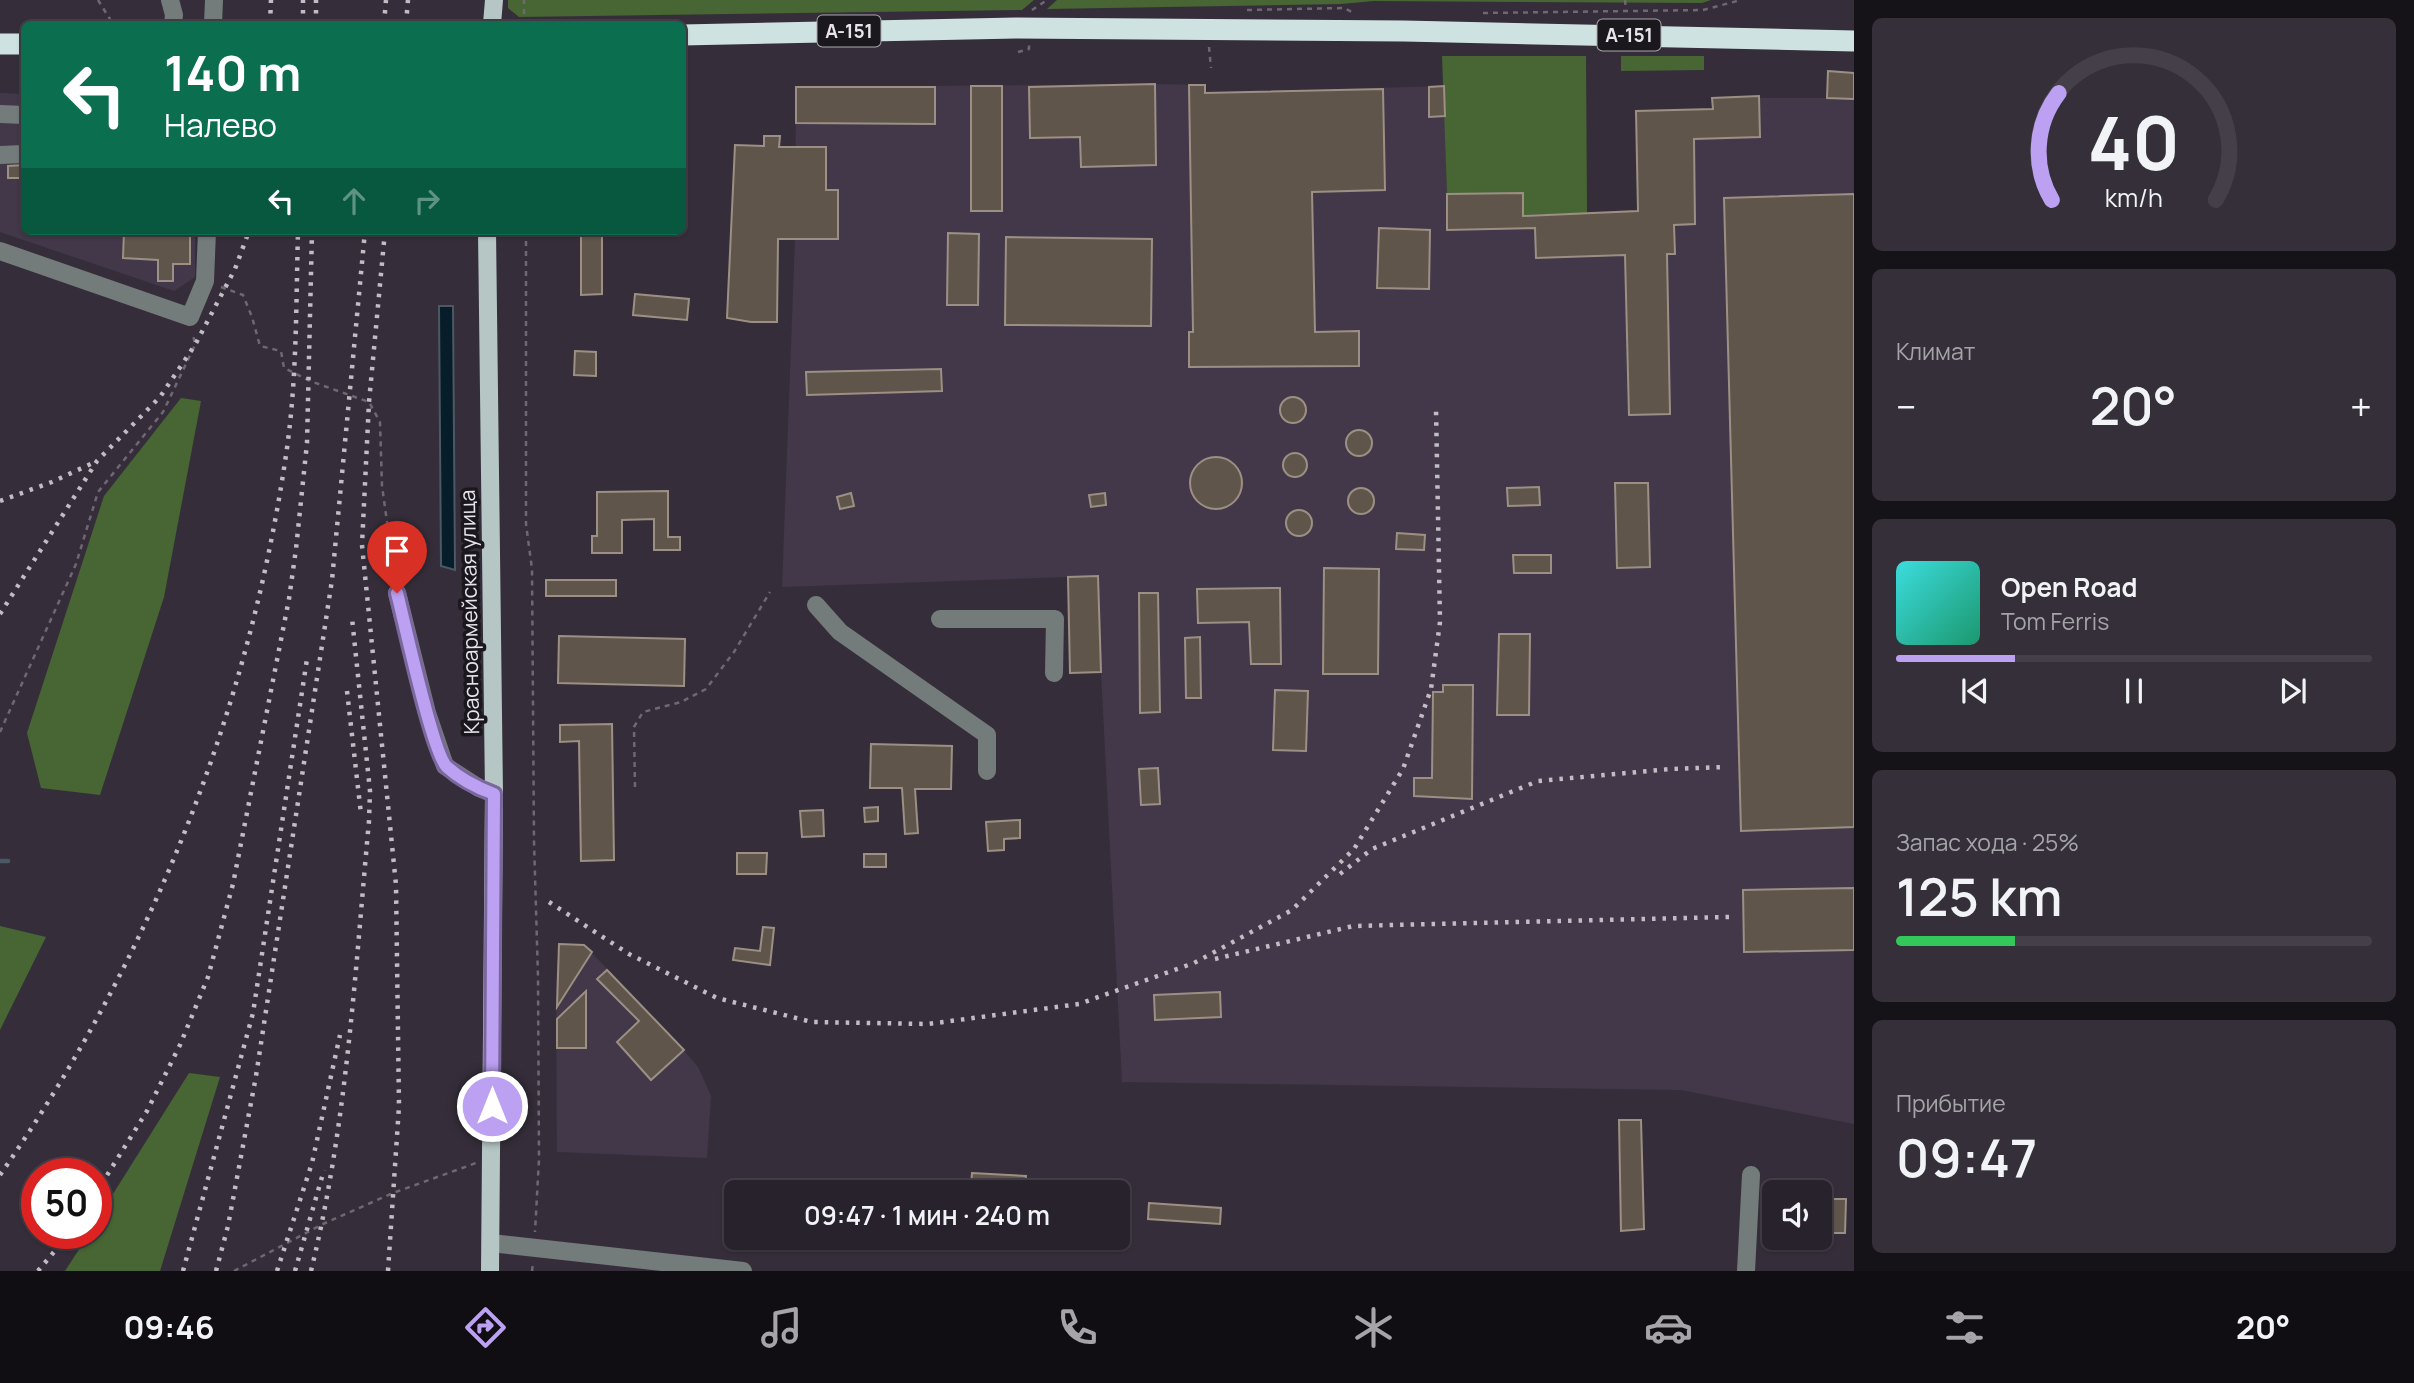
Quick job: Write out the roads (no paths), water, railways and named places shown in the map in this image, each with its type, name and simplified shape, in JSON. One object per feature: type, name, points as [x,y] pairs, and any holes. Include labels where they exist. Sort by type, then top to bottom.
[{"type":"highway","name":"А-151","points":[[686,35],[1023,28],[1432,32],[1854,41]]},
{"type":"highway","points":[[0,44],[21,44]]},
{"type":"main road","points":[[492,21],[494,0]]},
{"type":"main road","name":"Красноармейская улица","points":[[487,235],[494,794],[490,1271]]},
{"type":"street","points":[[170,0],[173,21]]},
{"type":"street","points":[[214,0],[214,21]]},
{"type":"street","points":[[0,114],[21,115]]},
{"type":"street","points":[[0,155],[21,154]]},
{"type":"street","points":[[0,251],[190,317],[205,281],[207,235]]},
{"type":"street","points":[[397,593],[427,713],[445,766],[479,788],[494,794]]},
{"type":"street","points":[[816,605],[840,632],[987,735],[987,771]]},
{"type":"street","points":[[940,619],[1055,619],[1054,673]]},
{"type":"street","points":[[1746,1271],[1751,1175]]},
{"type":"street","points":[[491,1243],[743,1271]]},
{"type":"water","points":[[439,306],[453,306],[455,570],[441,566]]},
{"type":"waterway","points":[[0,861],[8,861]]},
{"type":"railway","points":[[270,21],[271,0]]},
{"type":"railway","points":[[303,0],[303,21]]},
{"type":"railway","points":[[316,0],[316,21]]},
{"type":"railway","points":[[384,21],[386,0]]},
{"type":"railway","points":[[406,21],[408,0]]},
{"type":"railway","points":[[0,614],[97,461],[160,397],[195,345],[235,269],[248,235]]},
{"type":"railway","points":[[0,1175],[54,1092],[103,1007],[147,918],[186,828],[220,736],[248,641],[270,545],[287,448],[294,367],[298,235]]},
{"type":"railway","points":[[112,1167],[147,1111],[180,1045],[208,977],[233,884],[289,599],[296,549],[307,443],[312,235]]},
{"type":"railway","points":[[216,1271],[228,1226],[256,1076],[332,580],[365,235]]},
{"type":"railway","points":[[385,235],[369,402],[362,545],[396,885],[399,1106],[388,1271]]},
{"type":"railway","points":[[549,902],[629,954],[717,998],[812,1022],[928,1024],[1079,1004],[1194,963],[1292,910],[1354,849],[1403,769],[1431,689],[1440,622],[1436,409]]},
{"type":"railway","points":[[0,501],[52,482],[97,461]]},
{"type":"railway","points":[[311,1271],[341,1104],[369,821],[370,791],[352,618]]},
{"type":"railway","points":[[183,1271],[253,1013],[307,659]]},
{"type":"railway","points":[[347,691],[361,814]]},
{"type":"railway","points":[[1340,874],[1372,849],[1538,781],[1726,767]]},
{"type":"railway","points":[[1215,959],[1353,926],[1729,917]]},
{"type":"railway","points":[[277,1271],[312,1163],[340,1035]]},
{"type":"railway","points":[[295,1271],[324,1170]]},
{"type":"railway","points":[[38,1271],[56,1249]]}]
